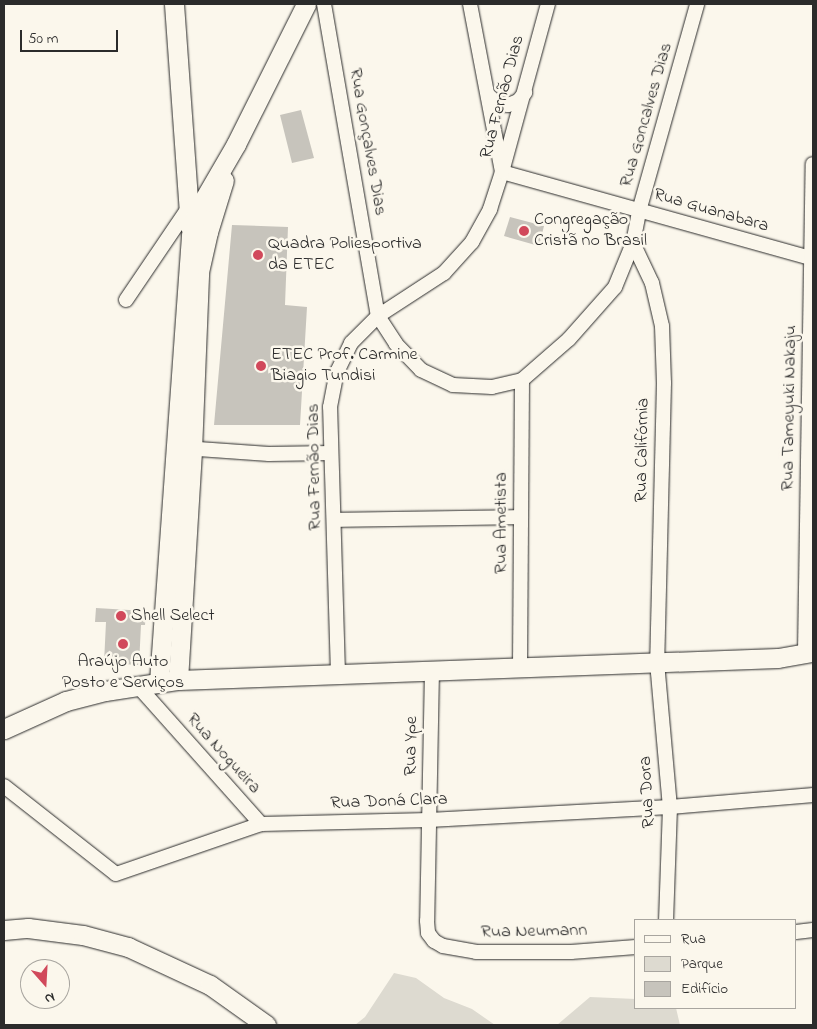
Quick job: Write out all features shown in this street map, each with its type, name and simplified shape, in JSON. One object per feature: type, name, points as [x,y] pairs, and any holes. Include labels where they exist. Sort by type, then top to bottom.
[{"type":"main road","points":[[159,682],[185,448],[199,272],[199,234],[195,218],[196,204],[187,164],[174,4]]},
{"type":"main road","points":[[199,234],[236,144],[306,4]]},
{"type":"main road","points":[[196,204],[236,144]]},
{"type":"main road","points":[[187,164],[203,174],[214,173],[223,166]]},
{"type":"main road","points":[[178,680],[185,448]]},
{"type":"main road","points":[[4,729],[66,701],[105,691],[178,680],[778,658],[809,652]]},
{"type":"main road","points":[[4,930],[28,928],[83,935],[128,947],[210,985],[266,1025]]},
{"type":"street","name":"Rua Gonçalves Dias","points":[[324,4],[378,316]]},
{"type":"street","points":[[470,4],[502,172]]},
{"type":"street","name":"Rua Fernão Dias","points":[[338,674],[330,407],[337,372],[351,343],[378,316],[444,273],[472,242],[490,209],[502,172],[548,4]]},
{"type":"street","name":"Rua Goncalves Dias","points":[[378,316],[396,344],[421,370],[454,384],[492,387],[522,380],[569,339],[615,287],[633,243],[640,211],[697,4]]},
{"type":"street","points":[[488,95],[498,103],[508,106],[518,101],[525,93]]},
{"type":"street","name":"Rua Tameyuki Nakaju","points":[[809,652],[813,164]]},
{"type":"street","name":"Rua Guanabara","points":[[502,172],[812,258]]},
{"type":"street","points":[[126,300],[196,204]]},
{"type":"street","name":"Rua Califórnia","points":[[633,243],[652,283],[662,326],[664,383],[657,662]]},
{"type":"street","name":"Rua Ametista","points":[[520,667],[522,380]]},
{"type":"street","points":[[185,448],[269,454],[331,453]]},
{"type":"street","points":[[334,520],[521,517]]},
{"type":"street","name":"Rua Dora","points":[[657,662],[670,807],[666,919]]},
{"type":"street","name":"Rua Ype","points":[[432,670],[427,921],[428,933],[434,941]]},
{"type":"street","name":"Rua Nogueira","points":[[138,686],[261,824]]},
{"type":"street","name":"Rua Doná Clara","points":[[4,786],[116,874],[261,824],[430,820],[670,807],[813,795]]},
{"type":"street","points":[[797,932],[813,930]]},
{"type":"street","name":"Rua Neumann","points":[[434,941],[443,946],[476,952],[571,952],[634,947]]},
{"type":"green space","points":[[394,973],[416,978],[444,998],[472,1009],[495,1025],[355,1025],[365,1017]]},
{"type":"green space","points":[[590,997],[634,999],[634,1009],[676,1009],[680,1025],[557,1025]]},
{"type":"building","points":[[301,110],[314,158],[292,163],[280,115]]},
{"type":"building","name":"Congregação Cristã no Brasil","points":[[510,217],[544,226],[539,246],[504,236]]},
{"type":"building","name":"ETEC Prof. Carmine Biagio Tundisi","points":[[232,225],[288,227],[285,305],[307,307],[300,425],[214,425]]},
{"type":"building","name":"Araújo Auto Posto e Serviços","points":[[96,608],[146,611],[145,625],[141,625],[139,665],[104,663],[106,622],[95,622]]},
{"type":"place","name":"Congregação Cristã no Brasil","points":[[524,231]]},
{"type":"place","name":"Quadra Poliesportiva da ETEC","points":[[258,255]]},
{"type":"place","name":"ETEC Prof. Carmine Biagio Tundisi","points":[[261,366]]},
{"type":"place","name":"Shell Select","points":[[121,616]]},
{"type":"place","name":"Araújo Auto Posto e Serviços","points":[[123,644]]}]
